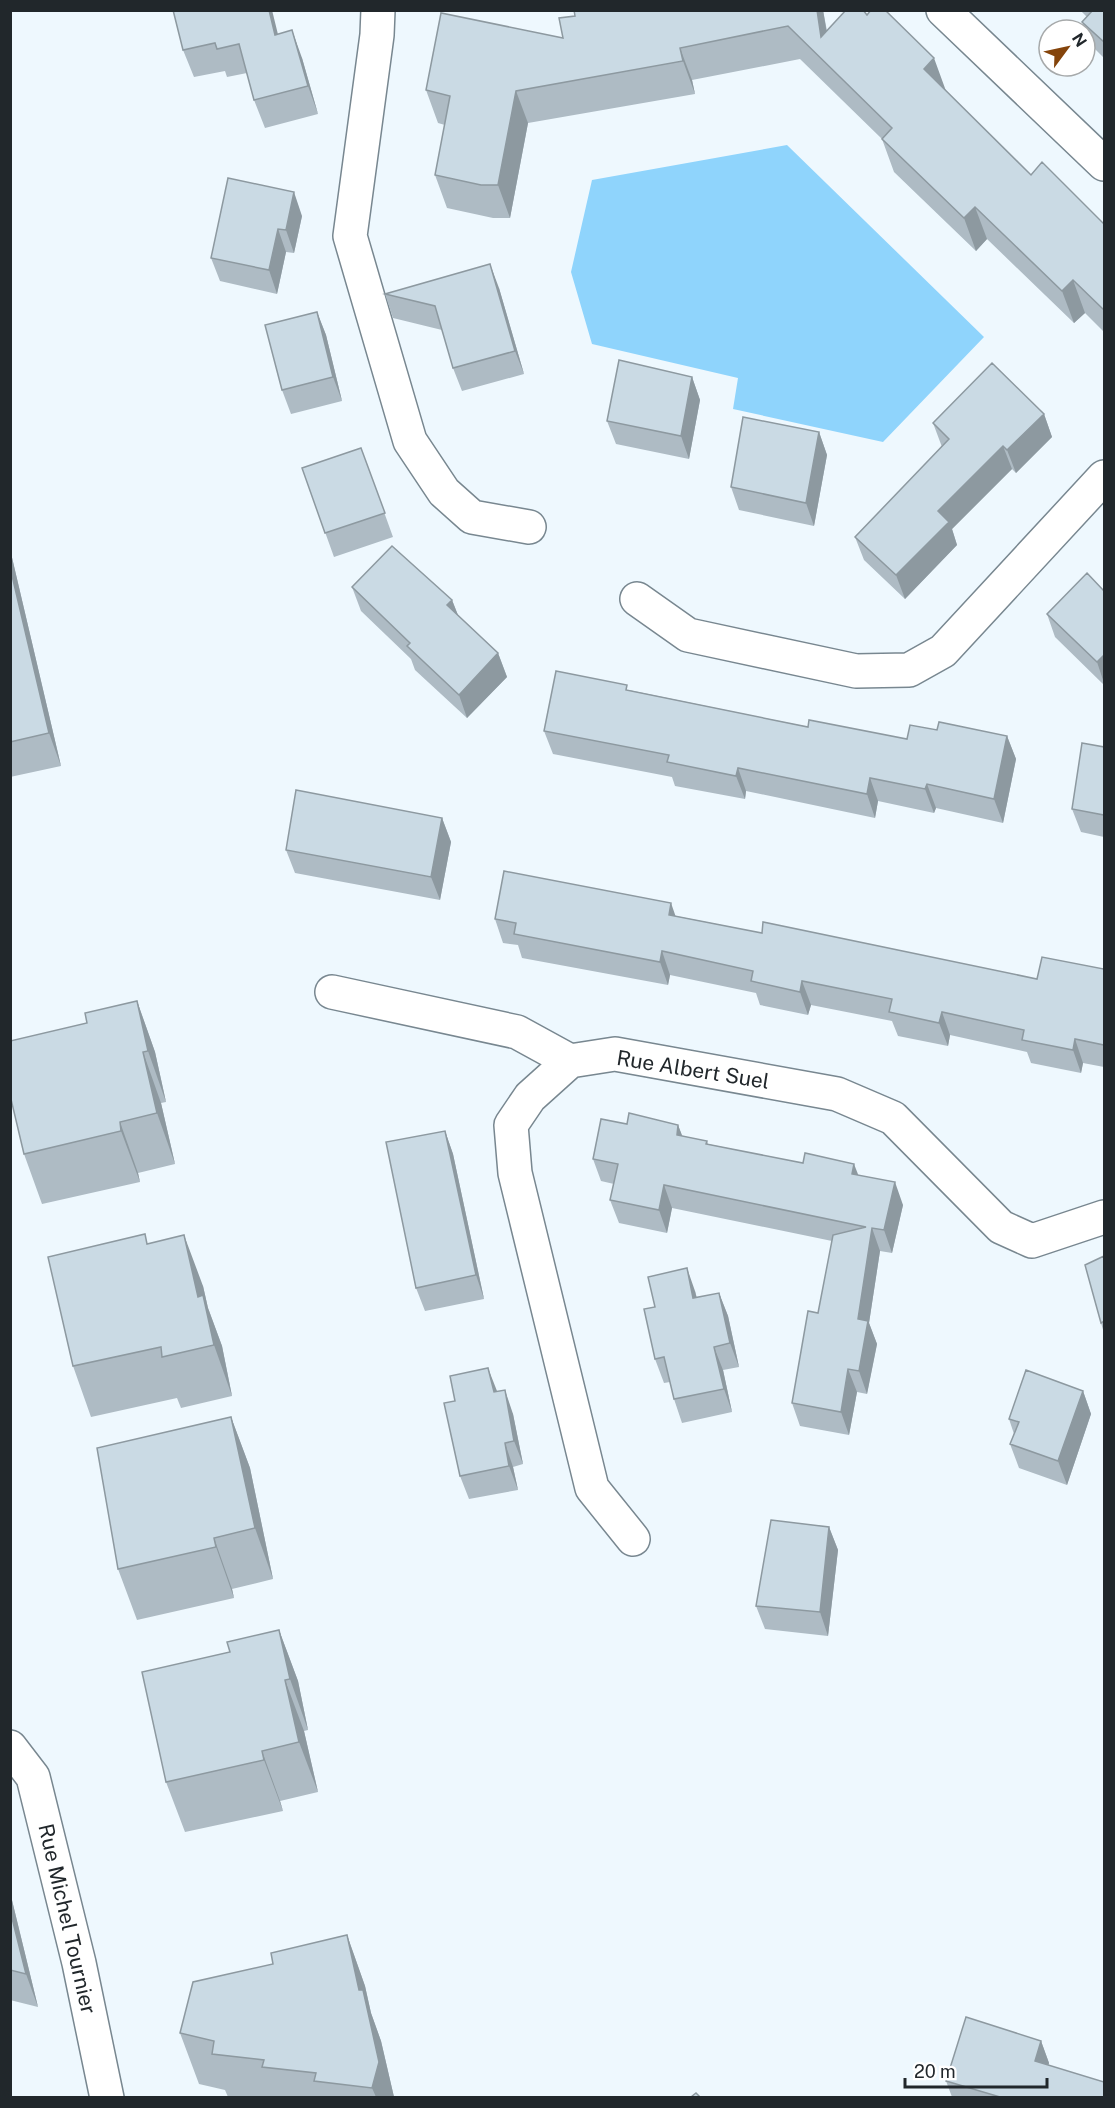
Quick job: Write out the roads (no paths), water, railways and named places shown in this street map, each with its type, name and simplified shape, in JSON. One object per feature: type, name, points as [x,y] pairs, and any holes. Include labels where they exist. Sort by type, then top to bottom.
[{"type":"street","points":[[378,10],[377,35],[350,236],[410,441],[444,492],[472,517],[529,526]]},
{"type":"street","points":[[943,10],[1104,164]]},
{"type":"street","points":[[637,599],[688,635],[856,671],[909,670],[943,651],[1104,477]]},
{"type":"street","points":[[332,992],[517,1032],[570,1061],[530,1097],[512,1125],[515,1173],[592,1488],[633,1539]]},
{"type":"street","name":"Rue Albert Suel","points":[[570,1061],[615,1054],[837,1094],[893,1118],[1001,1227],[1032,1241],[1104,1217]]},
{"type":"street","name":"Rue Michel Tournier","points":[[10,1747],[33,1777],[76,1952],[107,2097]]}]
